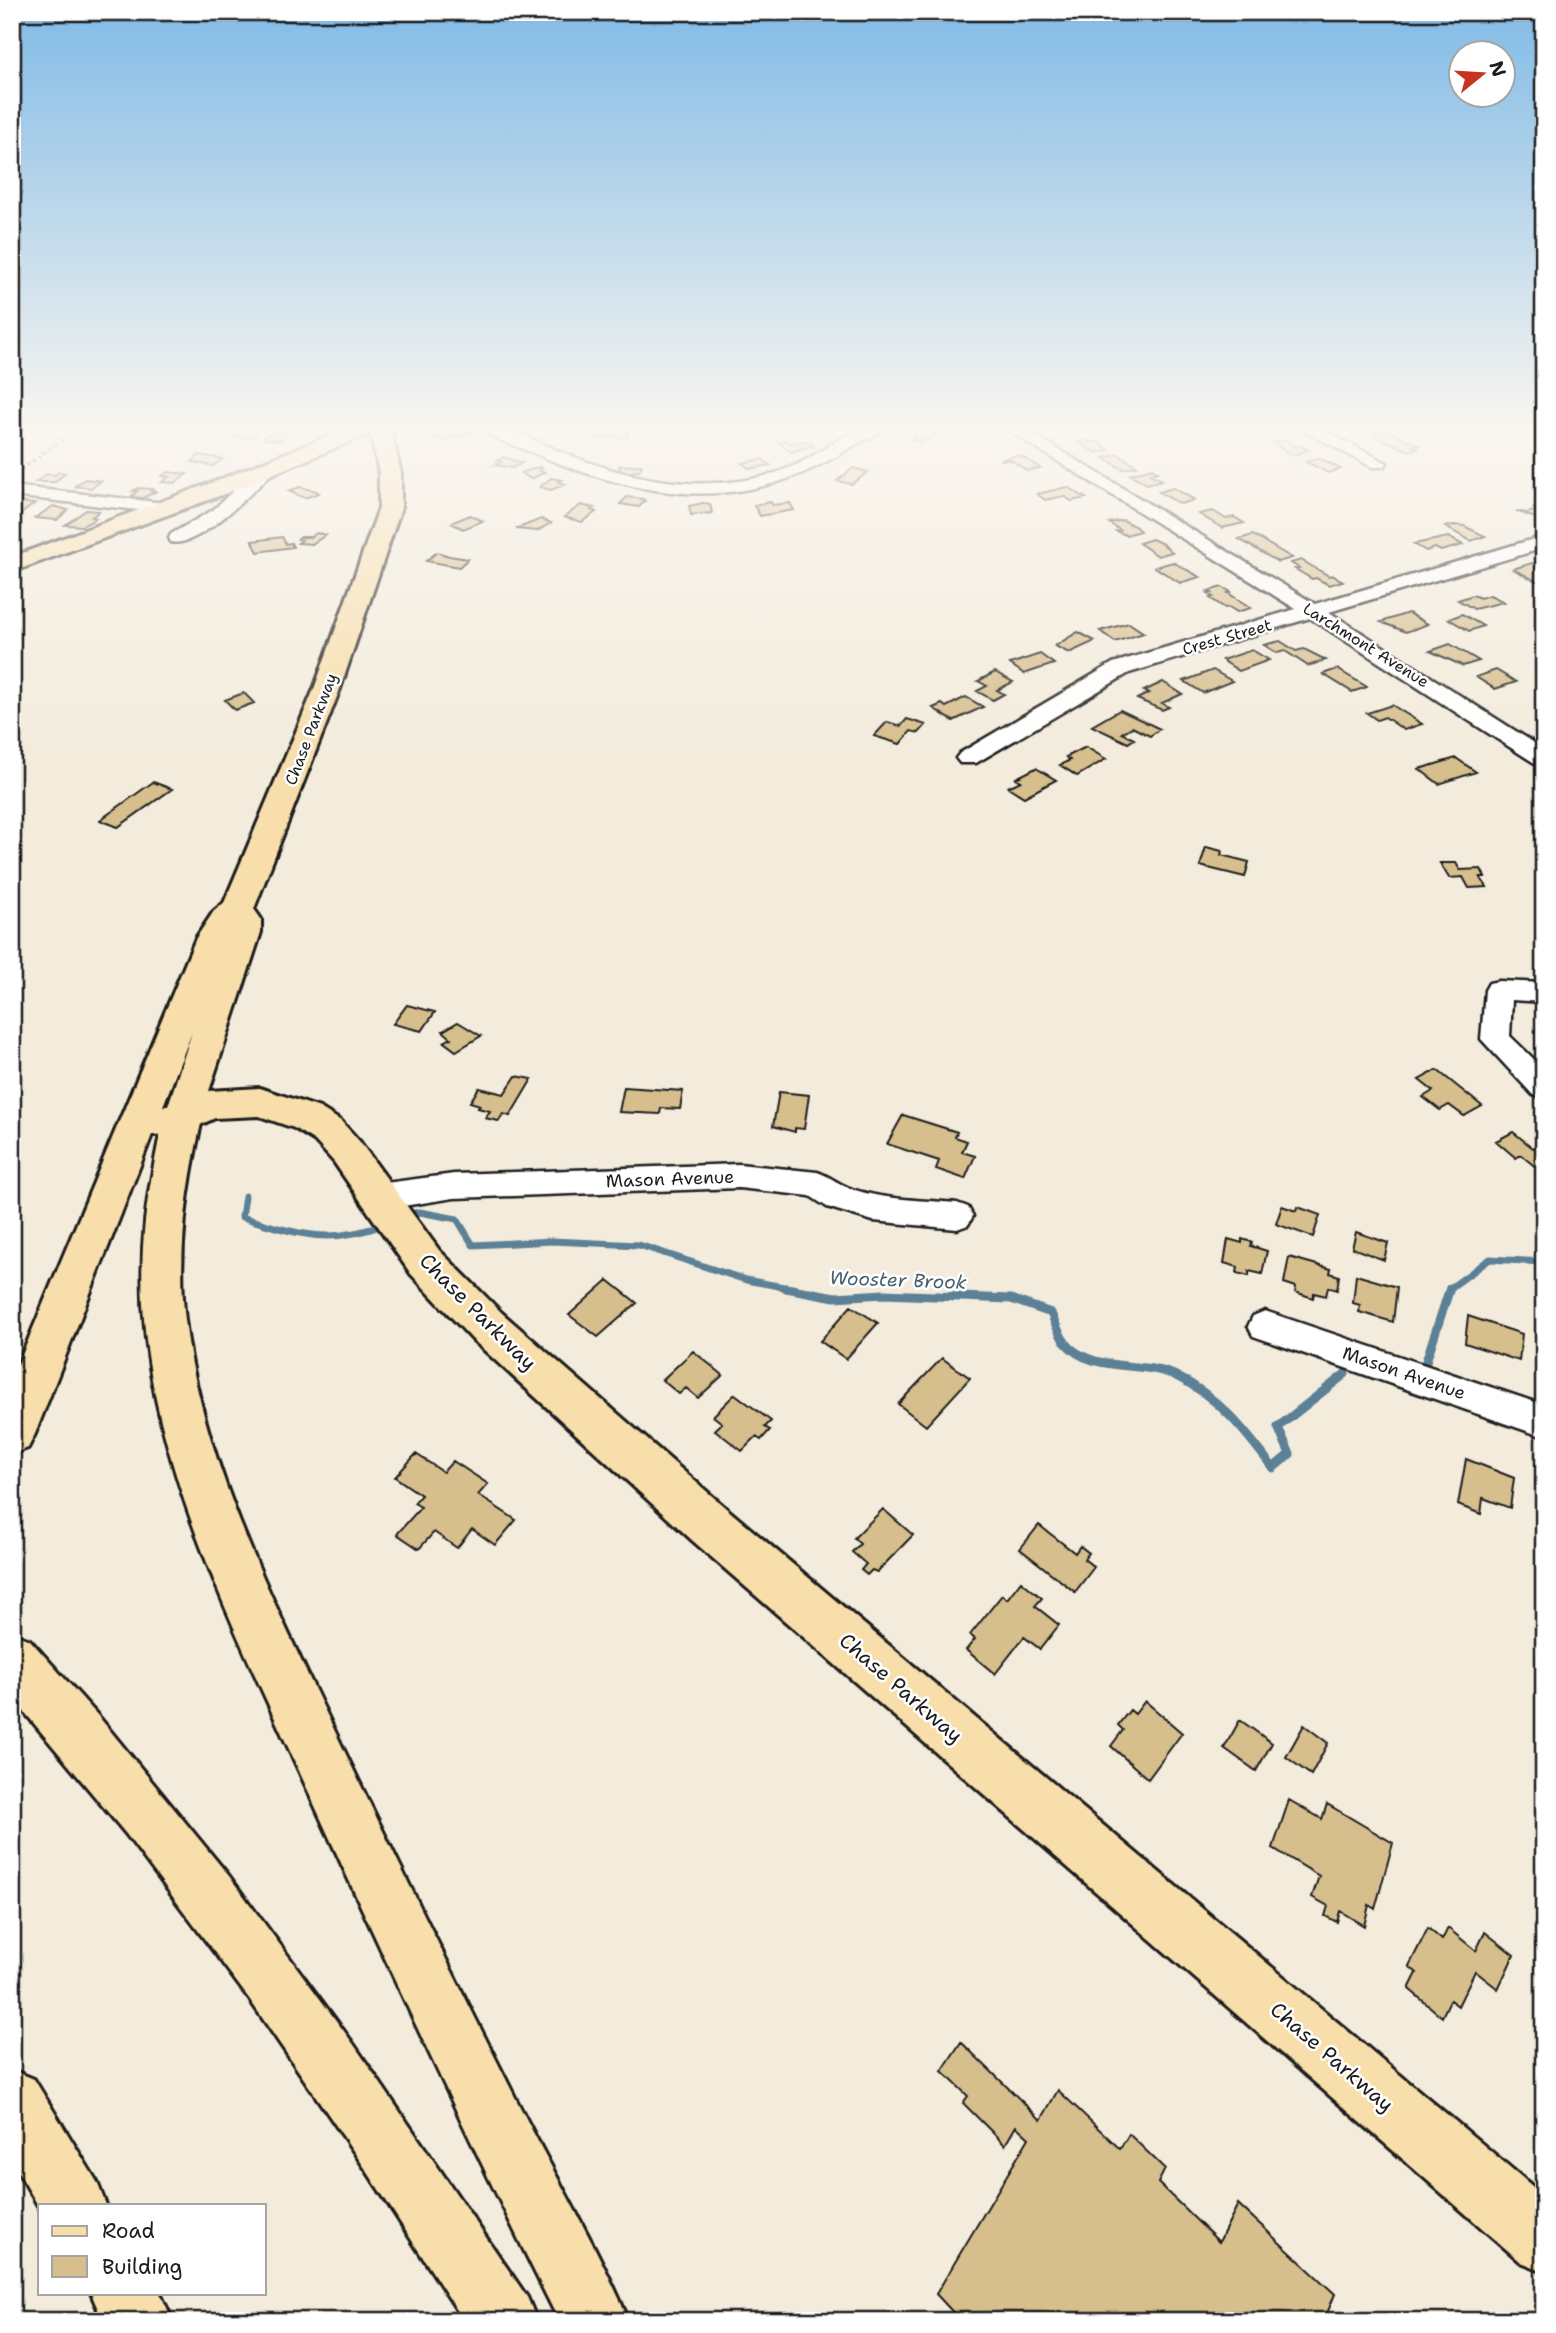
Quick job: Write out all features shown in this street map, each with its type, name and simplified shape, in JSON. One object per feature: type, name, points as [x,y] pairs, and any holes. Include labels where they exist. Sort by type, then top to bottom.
[{"type":"main road","points":[[12,565],[96,534]]},
{"type":"main road","name":"Chase Parkway","points":[[381,534],[316,717],[238,909],[245,919],[245,932],[206,1042],[161,1120],[202,1129],[254,1125],[289,1114],[307,1118],[331,1133],[425,1262],[462,1303],[710,1525],[1544,2239]]},
{"type":"main road","points":[[12,1434],[161,1120]]},
{"type":"main road","points":[[161,1120],[166,1213],[162,1286],[166,1336],[174,1380],[200,1471],[246,1590],[323,1763],[469,2077],[594,2321]]},
{"type":"main road","points":[[12,1657],[141,1808],[235,1931],[443,2229],[503,2321]]},
{"type":"main road","points":[[12,2101],[73,2204]]},
{"type":"main road","points":[[125,2294],[139,2321]]},
{"type":"street","points":[[178,538],[185,534]]},
{"type":"street","name":"Larchmont Avenue","points":[[1186,534],[1313,611],[1544,759]]},
{"type":"street","name":"Crest Street","points":[[968,758],[1121,668],[1541,545]]},
{"type":"street","points":[[1544,993],[1499,990],[1495,1040],[1544,1087]]},
{"type":"street","name":"Mason Avenue","points":[[389,1213],[454,1186],[739,1176],[817,1184],[838,1198],[873,1208],[957,1216]]},
{"type":"street","name":"Mason Avenue","points":[[1265,1326],[1544,1421]]},
{"type":"building","points":[[315,534],[326,535],[312,544],[298,543],[302,540],[298,539],[301,537]]},
{"type":"building","points":[[1458,534],[1485,536],[1471,541]]},
{"type":"building","points":[[1253,535],[1292,558],[1278,562],[1239,539]]},
{"type":"building","points":[[282,537],[286,544],[291,543],[293,547],[258,552],[252,541]]},
{"type":"building","points":[[1448,537],[1463,545],[1441,551],[1435,548],[1426,551],[1414,544]]},
{"type":"building","points":[[1152,539],[1172,552],[1158,556],[1139,543]]},
{"type":"building","points":[[437,552],[468,559],[459,567],[426,561]]},
{"type":"building","points":[[1301,560],[1343,581],[1329,585],[1316,578],[1312,579],[1295,569],[1299,568],[1291,563]]},
{"type":"building","points":[[1173,562],[1200,577],[1180,583],[1155,567]]},
{"type":"building","points":[[1532,563],[1544,569],[1544,582],[1540,583],[1513,569]]},
{"type":"building","points":[[1222,587],[1251,608],[1237,612],[1210,598],[1213,597],[1208,594],[1212,593],[1208,591]]},
{"type":"building","points":[[1473,595],[1480,598],[1490,595],[1504,602],[1474,609],[1458,600]]},
{"type":"building","points":[[1408,613],[1428,624],[1406,632],[1381,622]]},
{"type":"building","points":[[1462,614],[1483,626],[1469,631],[1449,619]]},
{"type":"building","points":[[1129,623],[1144,633],[1115,642],[1100,631]]},
{"type":"building","points":[[1078,632],[1095,641],[1069,653],[1055,646]]},
{"type":"building","points":[[1280,641],[1296,651],[1304,649],[1326,660],[1308,666],[1285,651],[1277,653],[1264,645]]},
{"type":"building","points":[[1450,644],[1479,661],[1463,666],[1430,651]]},
{"type":"building","points":[[1252,650],[1269,660],[1239,671],[1222,660]]},
{"type":"building","points":[[1040,654],[1054,664],[1024,674],[1010,664]]},
{"type":"building","points":[[1337,669],[1367,687],[1352,692],[1323,674]]},
{"type":"building","points":[[1213,670],[1232,681],[1203,693],[1184,681]]},
{"type":"building","points":[[1496,670],[1516,682],[1495,689],[1476,677]]},
{"type":"building","points":[[995,672],[1013,682],[997,690],[1004,694],[993,700],[977,691],[987,686],[978,681]]},
{"type":"building","points":[[1163,682],[1182,694],[1162,703],[1169,707],[1162,710],[1137,699],[1149,693],[1144,691]]},
{"type":"building","points":[[244,693],[254,703],[235,710],[225,700]]},
{"type":"building","points":[[966,697],[983,707],[953,721],[933,708],[942,704],[946,707]]},
{"type":"building","points":[[1392,705],[1422,724],[1404,730],[1385,717],[1377,720],[1367,713]]},
{"type":"building","points":[[1120,710],[1160,729],[1150,736],[1132,727],[1122,733],[1134,739],[1128,743],[1092,726]]},
{"type":"building","points":[[907,719],[926,725],[919,733],[911,731],[900,744],[874,736],[887,722],[901,726]]},
{"type":"building","points":[[1086,747],[1106,759],[1077,776],[1060,765],[1070,760],[1066,757]]},
{"type":"building","points":[[1456,758],[1476,772],[1439,784],[1419,769]]},
{"type":"building","points":[[1036,768],[1056,780],[1024,797],[1008,787],[1021,781],[1016,778]]},
{"type":"building","points":[[153,782],[172,789],[118,827],[100,820]]},
{"type":"building","points":[[1206,847],[1222,851],[1221,855],[1249,862],[1245,877],[1200,866]]},
{"type":"building","points":[[1440,863],[1456,863],[1460,870],[1481,869],[1485,877],[1480,877],[1487,887],[1469,888],[1463,877],[1449,878]]},
{"type":"building","points":[[407,1005],[435,1012],[422,1031],[393,1024]]},
{"type":"building","points":[[458,1022],[481,1036],[456,1051],[444,1042],[451,1038],[443,1031]]},
{"type":"building","points":[[1437,1070],[1482,1106],[1464,1116],[1449,1105],[1440,1110],[1423,1097],[1433,1091],[1419,1080]]},
{"type":"building","points":[[516,1076],[532,1079],[510,1116],[503,1114],[499,1121],[485,1118],[490,1111],[478,1108],[480,1105],[470,1102],[479,1088],[504,1094]]},
{"type":"building","points":[[624,1087],[683,1091],[680,1109],[661,1108],[660,1114],[619,1112]]},
{"type":"building","points":[[779,1092],[809,1095],[804,1129],[795,1128],[795,1132],[773,1126]]},
{"type":"building","points":[[903,1115],[957,1132],[955,1137],[967,1141],[962,1152],[975,1156],[965,1179],[936,1169],[939,1161],[887,1144]]},
{"type":"building","points":[[1513,1132],[1533,1148],[1544,1145],[1544,1174],[1521,1155],[1516,1158],[1496,1141]]},
{"type":"building","points":[[1282,1206],[1296,1211],[1298,1207],[1320,1215],[1313,1237],[1276,1224]]},
{"type":"building","points":[[1356,1232],[1388,1243],[1384,1260],[1352,1248]]},
{"type":"building","points":[[1228,1239],[1242,1243],[1242,1239],[1252,1242],[1251,1246],[1267,1251],[1262,1274],[1249,1271],[1249,1276],[1237,1273],[1238,1267],[1224,1263]]},
{"type":"building","points":[[1289,1257],[1331,1269],[1330,1273],[1339,1276],[1337,1290],[1328,1287],[1326,1296],[1314,1293],[1313,1298],[1295,1292],[1296,1287],[1284,1283]]},
{"type":"building","points":[[1356,1275],[1397,1287],[1393,1322],[1359,1312],[1360,1305],[1353,1303]]},
{"type":"building","points":[[608,1280],[637,1303],[598,1337],[569,1315]]},
{"type":"building","points":[[851,1306],[878,1323],[846,1359],[820,1341]]},
{"type":"building","points":[[1468,1316],[1522,1334],[1519,1361],[1465,1343]]},
{"type":"building","points":[[693,1351],[723,1375],[698,1398],[686,1388],[679,1394],[662,1380]]},
{"type":"building","points":[[942,1358],[970,1378],[926,1426],[898,1404]]},
{"type":"building","points":[[735,1394],[771,1421],[765,1427],[770,1430],[761,1440],[756,1437],[742,1451],[715,1430],[722,1423],[713,1416]]},
{"type":"building","points":[[416,1454],[443,1472],[453,1461],[488,1484],[478,1495],[516,1520],[495,1545],[472,1529],[457,1548],[434,1532],[419,1549],[397,1534],[421,1507],[414,1503],[421,1495],[395,1477]]},
{"type":"building","points":[[1466,1459],[1514,1478],[1510,1508],[1483,1498],[1481,1514],[1458,1505]]},
{"type":"building","points":[[883,1509],[913,1535],[877,1572],[872,1570],[867,1575],[861,1570],[866,1564],[852,1552],[860,1544],[854,1538]]},
{"type":"building","points":[[1039,1525],[1075,1553],[1080,1546],[1089,1553],[1084,1559],[1094,1567],[1075,1592],[1020,1549]]},
{"type":"building","points":[[1021,1581],[1042,1598],[1035,1606],[1059,1625],[1040,1649],[1024,1637],[995,1674],[966,1650],[975,1639],[970,1635],[1002,1595],[1007,1599]]},
{"type":"building","points":[[1145,1701],[1182,1733],[1148,1779],[1111,1746],[1123,1730],[1118,1725],[1130,1710],[1135,1714]]},
{"type":"building","points":[[1240,1720],[1272,1743],[1256,1771],[1224,1748]]},
{"type":"building","points":[[1304,1725],[1328,1743],[1311,1775],[1286,1757]]},
{"type":"building","points":[[1289,1800],[1322,1819],[1327,1804],[1393,1843],[1375,1909],[1369,1905],[1364,1926],[1340,1911],[1337,1922],[1325,1916],[1328,1906],[1312,1897],[1319,1876],[1273,1848]]},
{"type":"building","points":[[1428,1928],[1442,1940],[1448,1928],[1476,1951],[1485,1932],[1514,1955],[1498,1989],[1475,1971],[1458,2006],[1450,2000],[1442,2017],[1409,1989],[1417,1973],[1409,1966]]},
{"type":"building","points":[[961,2042],[1041,2120],[1058,2090],[1120,2149],[1129,2134],[1165,2169],[1158,2183],[1219,2242],[1238,2204],[1335,2294],[1324,2321],[961,2321],[936,2294],[1029,2138],[1016,2126],[1005,2145],[963,2103],[968,2096],[942,2071]]},
{"type":"waterway","name":"Wooster Brook","points":[[12,1158],[17,1158]]},
{"type":"waterway","name":"Wooster Brook","points":[[245,1196],[242,1217],[297,1232],[347,1235],[385,1224]]},
{"type":"waterway","name":"Wooster Brook","points":[[405,1215],[420,1212],[457,1219],[473,1245],[552,1241],[639,1245],[746,1280],[795,1289]]},
{"type":"waterway","name":"Wooster Brook","points":[[1450,1288],[1490,1259],[1544,1262]]},
{"type":"waterway","name":"Wooster Brook","points":[[786,1288],[835,1297],[884,1294],[1011,1299],[1051,1313],[1065,1342],[1088,1359],[1163,1371],[1191,1384],[1218,1404],[1242,1428],[1273,1468],[1290,1454],[1278,1427],[1345,1374]]},
{"type":"waterway","name":"Wooster Brook","points":[[1425,1364],[1450,1288]]}]
